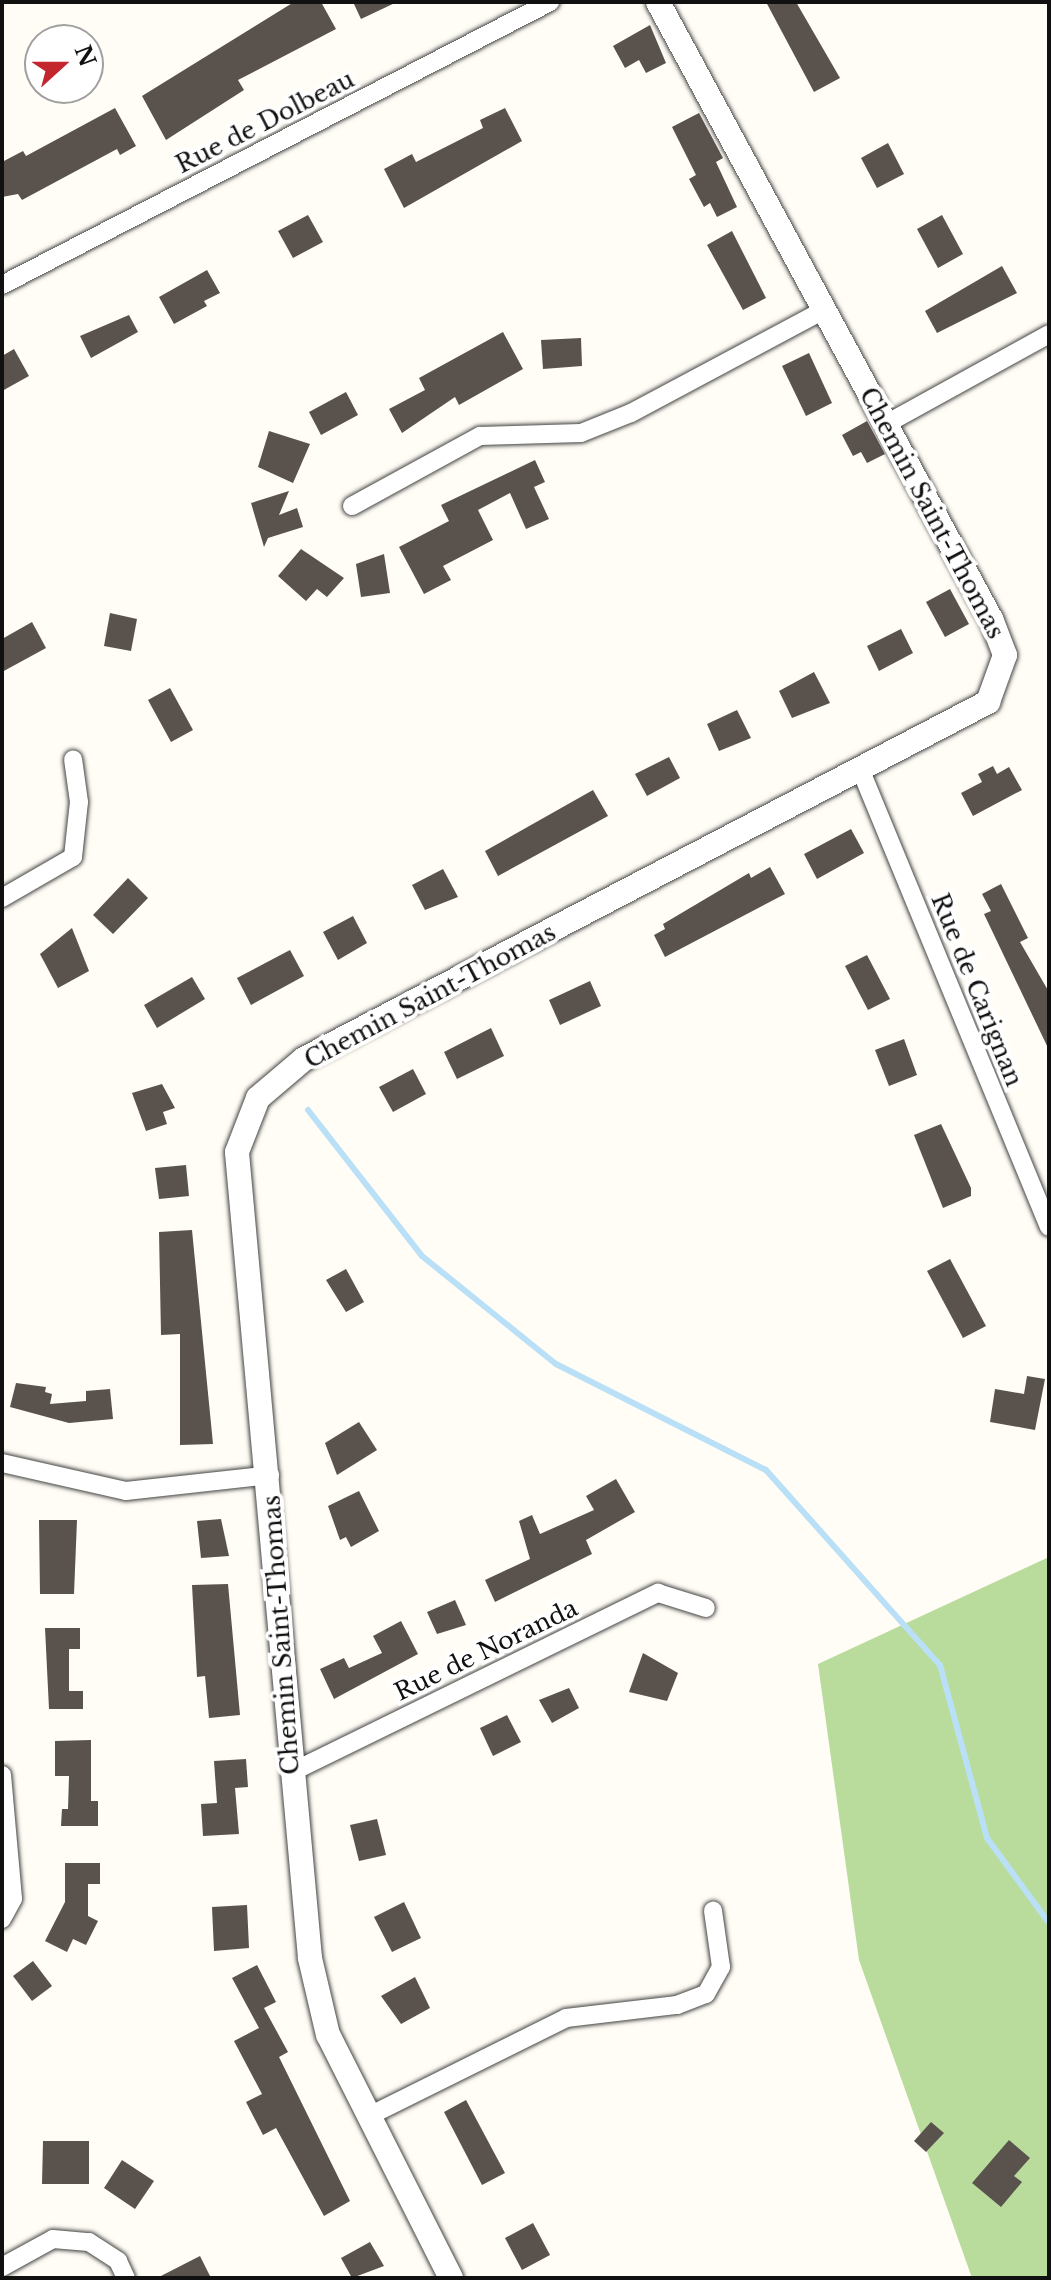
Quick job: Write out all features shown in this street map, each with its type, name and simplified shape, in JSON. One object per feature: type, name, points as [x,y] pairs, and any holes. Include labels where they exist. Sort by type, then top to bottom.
[{"type":"street","name":"Rue de Dolbeau","points":[[2,285],[550,2]]},
{"type":"street","name":"Chemin Saint-Thomas","points":[[451,2278],[328,2035],[310,1958],[290,1773],[270,1475],[237,1152],[258,1098],[304,1059],[861,771],[988,702],[1005,655],[991,619],[658,2]]},
{"type":"street","points":[[352,506],[480,436],[581,433],[631,413],[824,310]]},
{"type":"street","points":[[886,424],[1049,334]]},
{"type":"street","points":[[2,898],[73,857],[79,802],[73,759]]},
{"type":"street","name":"Rue de Carignan","points":[[861,771],[1049,1227]]},
{"type":"street","points":[[2,1463],[126,1491],[270,1475]]},
{"type":"street","name":"Rue de Noranda","points":[[290,1773],[658,1593],[706,1608]]},
{"type":"street","points":[[2,1775],[13,1899],[2,1919]]},
{"type":"street","points":[[369,2116],[566,2018],[677,2005],[706,1994],[721,1967],[713,1911]]},
{"type":"street","points":[[2,2267],[53,2239],[89,2242],[118,2261],[126,2278]]},
{"type":"green space","points":[[1049,1557],[1049,2278],[972,2278],[859,1960],[818,1664]]},
{"type":"building","points":[[294,2],[321,2],[336,29],[238,80],[244,90],[166,140],[142,96]]},
{"type":"building","points":[[353,2],[397,2],[361,19]]},
{"type":"building","points":[[766,2],[796,2],[840,78],[814,92]]},
{"type":"building","points":[[650,25],[666,63],[646,73],[639,60],[625,68],[613,46]]},
{"type":"building","points":[[115,108],[136,146],[120,155],[117,149],[22,200],[18,194],[2,197],[2,162],[23,151],[26,156]]},
{"type":"building","points":[[505,108],[522,141],[404,208],[384,169],[412,154],[416,162],[483,128],[480,120]]},
{"type":"building","points":[[699,113],[723,158],[716,162],[737,207],[717,217],[710,203],[704,207],[689,179],[696,175],[672,127]]},
{"type":"building","points":[[888,143],[904,174],[877,188],[861,158]]},
{"type":"building","points":[[308,215],[323,242],[293,258],[278,231]]},
{"type":"building","points":[[942,215],[963,254],[938,268],[917,229]]},
{"type":"building","points":[[732,231],[766,298],[743,310],[707,245]]},
{"type":"building","points":[[1002,266],[1017,293],[937,333],[925,311]]},
{"type":"building","points":[[207,270],[220,293],[204,301],[207,306],[174,324],[159,297]]},
{"type":"building","points":[[129,315],[138,332],[91,358],[80,336]]},
{"type":"building","points":[[503,332],[523,369],[459,405],[455,397],[402,433],[389,409],[425,390],[419,378]]},
{"type":"building","points":[[581,338],[582,366],[543,369],[541,340]]},
{"type":"building","points":[[14,349],[29,376],[2,391],[2,356]]},
{"type":"building","points":[[809,353],[832,403],[806,416],[782,366]]},
{"type":"building","points":[[346,392],[358,415],[321,435],[309,412]]},
{"type":"building","points":[[867,421],[885,454],[867,463],[861,452],[853,456],[842,435]]},
{"type":"building","points":[[269,431],[310,444],[293,483],[258,467]]},
{"type":"building","points":[[535,460],[545,482],[534,487],[549,519],[526,529],[510,493],[478,510],[493,540],[443,566],[451,580],[424,594],[399,547],[449,521],[441,505]]},
{"type":"building","points":[[289,491],[279,515],[297,508],[303,527],[268,538],[264,547],[251,503]]},
{"type":"building","points":[[301,549],[344,578],[327,597],[317,589],[306,601],[278,576]]},
{"type":"building","points":[[384,554],[390,593],[361,597],[356,564]]},
{"type":"building","points":[[950,589],[969,624],[945,637],[926,602]]},
{"type":"building","points":[[110,613],[137,619],[131,651],[104,646]]},
{"type":"building","points":[[32,622],[46,648],[2,672],[2,639]]},
{"type":"building","points":[[901,629],[913,653],[879,671],[867,646]]},
{"type":"building","points":[[814,672],[830,703],[792,718],[779,691]]},
{"type":"building","points":[[170,688],[193,730],[171,742],[148,700]]},
{"type":"building","points":[[737,710],[751,738],[719,751],[707,724]]},
{"type":"building","points":[[669,757],[680,778],[647,796],[635,774]]},
{"type":"building","points":[[993,766],[997,774],[1009,767],[1022,790],[973,816],[961,793],[982,782],[978,774]]},
{"type":"building","points":[[593,790],[608,816],[498,876],[485,851]]},
{"type":"building","points":[[851,829],[864,853],[817,879],[804,854]]},
{"type":"building","points":[[770,867],[785,894],[665,957],[654,935],[665,929],[663,924],[749,873],[751,878]]},
{"type":"building","points":[[443,869],[458,897],[425,910],[412,885]]},
{"type":"building","points":[[128,878],[148,898],[113,934],[93,915]]},
{"type":"building","points":[[1001,884],[1028,938],[1020,942],[1049,992],[1049,1050],[984,914],[991,911],[982,894]]},
{"type":"building","points":[[353,916],[367,943],[338,960],[323,932]]},
{"type":"building","points":[[72,928],[89,971],[58,988],[40,954]]},
{"type":"building","points":[[290,950],[304,976],[251,1005],[237,978]]},
{"type":"building","points":[[867,955],[890,999],[868,1010],[845,966]]},
{"type":"building","points":[[192,977],[205,999],[157,1028],[144,1005]]},
{"type":"building","points":[[590,981],[601,1006],[560,1025],[549,1000]]},
{"type":"building","points":[[491,1028],[504,1056],[457,1079],[444,1052]]},
{"type":"building","points":[[904,1039],[917,1075],[889,1086],[875,1050]]},
{"type":"building","points":[[413,1069],[426,1094],[393,1112],[379,1087]]},
{"type":"building","points":[[162,1084],[175,1108],[163,1112],[167,1124],[146,1131],[132,1093]]},
{"type":"building","points":[[941,1124],[971,1188],[971,1196],[943,1208],[914,1135]]},
{"type":"building","points":[[186,1165],[189,1196],[159,1199],[155,1168]]},
{"type":"building","points":[[192,1230],[213,1444],[180,1445],[180,1334],[161,1335],[159,1232]]},
{"type":"building","points":[[950,1259],[986,1326],[963,1338],[927,1271]]},
{"type":"building","points":[[346,1269],[364,1302],[346,1312],[326,1280]]},
{"type":"building","points":[[1027,1376],[1045,1379],[1035,1430],[990,1422],[995,1389],[1024,1394]]},
{"type":"building","points":[[16,1383],[46,1387],[45,1392],[52,1394],[50,1404],[86,1401],[86,1391],[110,1389],[113,1419],[69,1423],[10,1407]]},
{"type":"building","points":[[359,1422],[377,1450],[337,1475],[325,1443]]},
{"type":"building","points":[[616,1479],[635,1512],[586,1540],[592,1554],[495,1602],[485,1580],[530,1559],[519,1521],[532,1515],[540,1534],[594,1510],[586,1496]]},
{"type":"building","points":[[359,1491],[379,1531],[351,1547],[346,1537],[340,1540],[328,1506]]},
{"type":"building","points":[[221,1519],[229,1556],[201,1558],[197,1521]]},
{"type":"building","points":[[39,1520],[77,1520],[74,1594],[40,1594]]},
{"type":"building","points":[[228,1584],[240,1715],[209,1718],[205,1676],[197,1677],[192,1585]]},
{"type":"building","points":[[455,1600],[466,1625],[437,1634],[427,1612]]},
{"type":"building","points":[[401,1621],[418,1654],[334,1699],[320,1669],[344,1658],[349,1668],[382,1653],[373,1636]]},
{"type":"building","points":[[45,1628],[80,1628],[80,1649],[69,1649],[69,1691],[83,1691],[83,1709],[49,1709]]},
{"type":"building","points":[[643,1653],[678,1673],[667,1701],[629,1692]]},
{"type":"building","points":[[569,1688],[579,1708],[552,1723],[539,1700]]},
{"type":"building","points":[[507,1715],[521,1742],[493,1756],[480,1728]]},
{"type":"building","points":[[91,1740],[91,1801],[98,1801],[98,1826],[61,1826],[62,1809],[68,1809],[69,1776],[55,1776],[55,1741]]},
{"type":"building","points":[[246,1759],[248,1787],[235,1788],[239,1834],[203,1836],[201,1804],[217,1803],[214,1761]]},
{"type":"building","points":[[377,1819],[386,1855],[359,1861],[350,1825]]},
{"type":"building","points":[[65,1863],[100,1863],[100,1884],[88,1884],[88,1916],[98,1921],[86,1945],[73,1939],[67,1952],[45,1941],[65,1902]]},
{"type":"building","points":[[404,1902],[421,1938],[392,1952],[374,1917]]},
{"type":"building","points":[[247,1905],[249,1948],[214,1951],[212,1907]]},
{"type":"building","points":[[33,1961],[52,1986],[32,2001],[13,1976]]},
{"type":"building","points":[[257,1965],[276,2002],[264,2008],[288,2052],[279,2057],[350,2201],[324,2216],[276,2128],[263,2135],[246,2102],[262,2094],[234,2041],[259,2028],[232,1978]]},
{"type":"building","points":[[415,1977],[430,2008],[401,2024],[381,1996]]},
{"type":"building","points":[[466,2100],[505,2173],[482,2185],[444,2112]]},
{"type":"building","points":[[931,2122],[944,2133],[926,2152],[914,2141]]},
{"type":"building","points":[[1009,2140],[1030,2158],[1014,2176],[1022,2182],[1001,2207],[972,2183]]},
{"type":"building","points":[[43,2141],[89,2141],[89,2184],[42,2184]]},
{"type":"building","points":[[122,2160],[154,2181],[135,2209],[104,2188]]},
{"type":"building","points":[[533,2223],[550,2255],[522,2270],[505,2238]]},
{"type":"building","points":[[370,2242],[384,2266],[352,2278],[341,2258]]},
{"type":"building","points":[[200,2256],[211,2278],[157,2278]]},
{"type":"waterway","points":[[308,1110],[422,1256],[556,1364],[766,1470],[940,1665],[987,1838],[1049,1923]]}]
